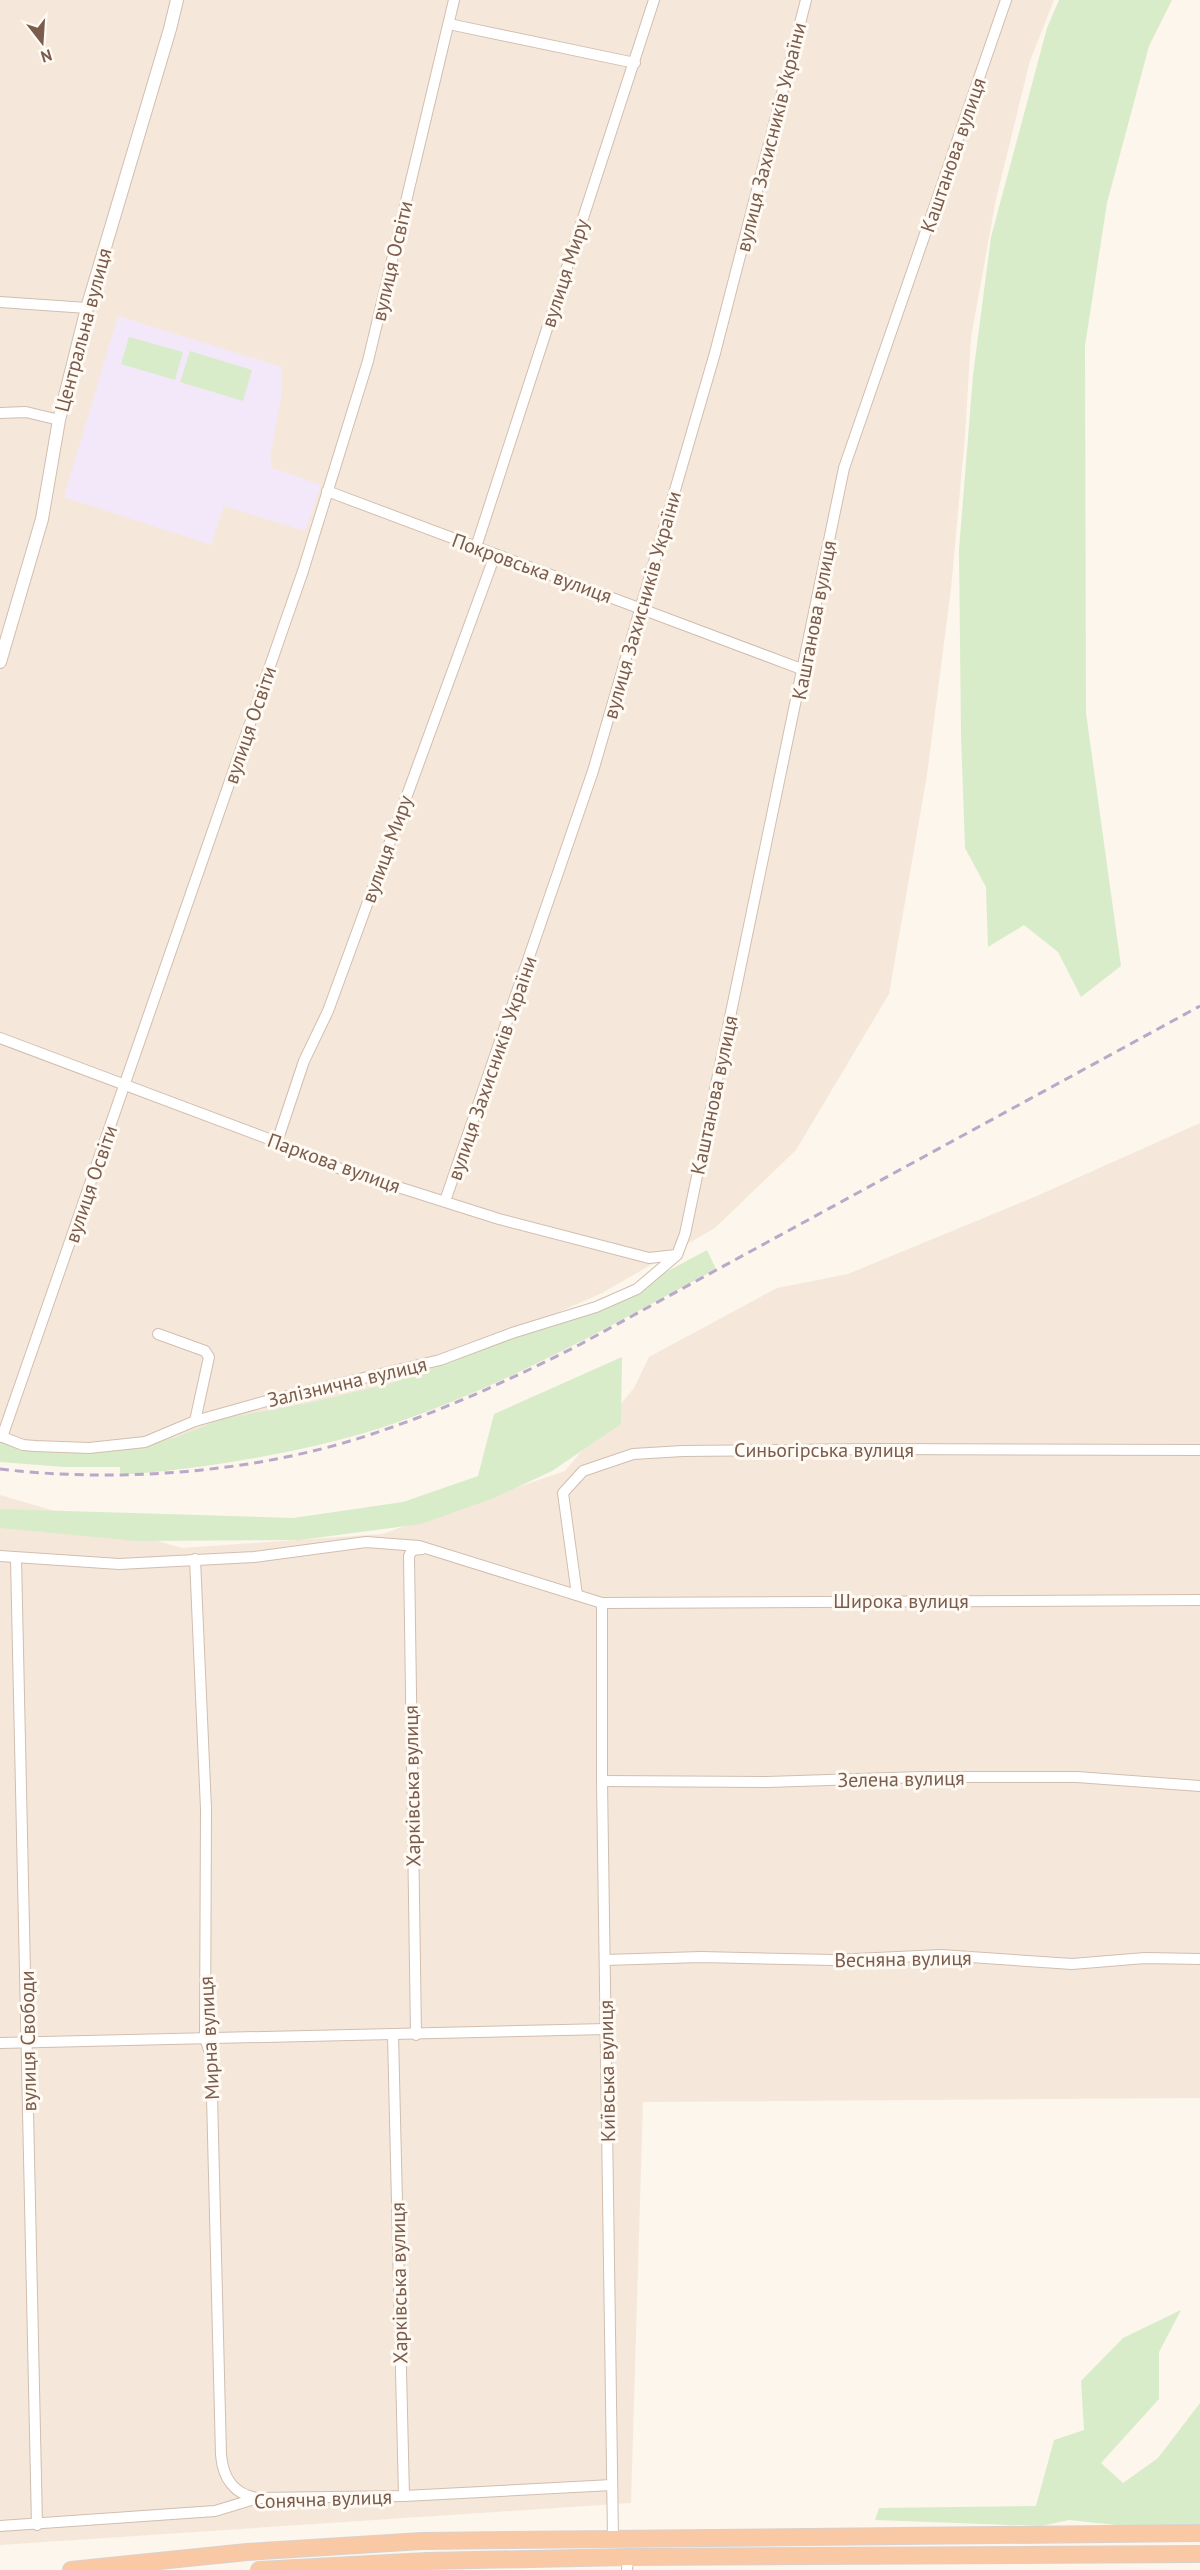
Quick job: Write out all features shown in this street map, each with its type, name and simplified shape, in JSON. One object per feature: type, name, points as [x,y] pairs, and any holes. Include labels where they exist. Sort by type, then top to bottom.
[{"type":"highway","points":[[70,2570],[334,2545],[433,2541],[1200,2533]]},
{"type":"highway","points":[[259,2570],[427,2561],[628,2563],[1200,2554]]},
{"type":"street","name":"Центральна вулиця","points":[[0,662],[42,519],[59,420],[87,308],[177,0]]},
{"type":"street","name":"вулиця Освіти","points":[[1,1437],[303,571],[368,361],[454,0]]},
{"type":"street","name":"вулиця Миру","points":[[476,547],[654,0]]},
{"type":"street","name":"вулиця Захисників України","points":[[445,1201],[593,771],[715,353],[806,0]]},
{"type":"street","name":"Каштанова вулиця","points":[[677,1255],[685,1234],[804,670],[844,468],[1006,0]]},
{"type":"street","points":[[449,24],[635,63]]},
{"type":"street","points":[[0,302],[87,308]]},
{"type":"street","points":[[0,413],[26,412],[59,420]]},
{"type":"street","name":"Покровська вулиця","points":[[327,491],[804,670]]},
{"type":"street","name":"вулиця Миру","points":[[277,1142],[304,1061],[328,1011],[495,555]]},
{"type":"street","name":"Паркова вулиця","points":[[0,1038],[277,1142],[338,1168],[499,1219],[649,1258],[677,1255]]},
{"type":"street","name":"Залізнична вулиця","points":[[1,1437],[22,1445],[35,1446],[115,1447],[145,1442],[195,1421],[270,1400],[440,1360],[512,1333],[596,1307],[636,1289],[677,1255]]},
{"type":"street","points":[[158,1334],[208,1353],[209,1362],[195,1421]]},
{"type":"street","name":"Синьогірська вулиця","points":[[577,1595],[563,1493],[583,1472],[633,1454],[683,1451],[862,1449],[1200,1450]]},
{"type":"street","name":"Широка вулиця","points":[[0,1556],[119,1564],[254,1557],[366,1542],[395,1542],[425,1548],[602,1603],[1200,1600]]},
{"type":"street","name":"Харківська вулиця","points":[[416,2035],[409,1556],[412,1550],[425,1548]]},
{"type":"street","name":"вулиця Свободи","points":[[16,1558],[37,2525]]},
{"type":"street","name":"Мирна вулиця","points":[[195,1559],[206,1809],[205,2038],[211,2056],[222,2463],[225,2476],[233,2487],[245,2495],[258,2498]]},
{"type":"street","name":"Київська вулиця","points":[[602,1603],[602,1781],[613,2538]]},
{"type":"street","name":"Зелена вулиця","points":[[602,1781],[767,1782],[921,1777],[1077,1777],[1200,1786]]},
{"type":"street","name":"Весняна вулиця","points":[[605,1960],[701,1957],[833,1960],[941,1955],[1072,1964],[1145,1958],[1200,1959]]},
{"type":"street","points":[[0,2043],[606,2029]]},
{"type":"street","name":"Харківська вулиця","points":[[393,2035],[404,2496]]},
{"type":"street","name":"Сонячна вулиця","points":[[0,2526],[215,2511],[258,2498],[404,2496],[612,2485]]},
{"type":"shaded area","points":[[0,0],[1054,0],[1030,61],[996,199],[971,338],[965,436],[951,589],[927,775],[889,994],[796,1150],[715,1228],[602,1293],[393,1385],[156,1449],[0,1440]]},
{"type":"shaded area","points":[[118,316],[282,367],[282,392],[270,457],[272,468],[321,485],[305,531],[224,506],[211,545],[64,497]]},
{"type":"shaded area","points":[[1200,1123],[1200,2098],[643,2102],[631,2503],[0,2545],[0,1495],[182,1548],[382,1534],[565,1471],[634,1388],[649,1357],[777,1288],[848,1274],[1039,1195]]},
{"type":"green space","points":[[1059,0],[1172,0],[1149,46],[1107,203],[1085,346],[1086,713],[1121,966],[1081,997],[1058,952],[1024,925],[988,947],[986,887],[965,848],[961,735],[959,550],[973,375],[991,237],[1047,28]]},
{"type":"green space","points":[[129,337],[183,352],[175,380],[121,364]]},
{"type":"green space","points":[[190,351],[252,370],[243,401],[180,382]]},
{"type":"green space","points":[[707,1250],[716,1269],[530,1367],[482,1389],[384,1427],[285,1452],[209,1466],[158,1472],[132,1474],[120,1473],[120,1467],[64,1467],[0,1462],[0,1439],[115,1447],[174,1438],[222,1419],[309,1403],[393,1383],[627,1293]]},
{"type":"green space","points":[[622,1357],[621,1424],[552,1471],[494,1498],[421,1524],[300,1540],[137,1541],[0,1528],[0,1509],[293,1518],[403,1502],[478,1476],[494,1414]]},
{"type":"green space","points":[[1181,2310],[1159,2352],[1159,2399],[1101,2463],[1123,2483],[1158,2458],[1200,2403],[1200,2524],[1125,2526],[1069,2520],[1042,2526],[875,2520],[879,2508],[1036,2506],[1054,2440],[1084,2430],[1081,2381],[1123,2338]]},
{"type":"railway","points":[[0,1469],[91,1475],[184,1472],[278,1459],[323,1449],[421,1417],[501,1383],[579,1345],[1200,1006]]}]
